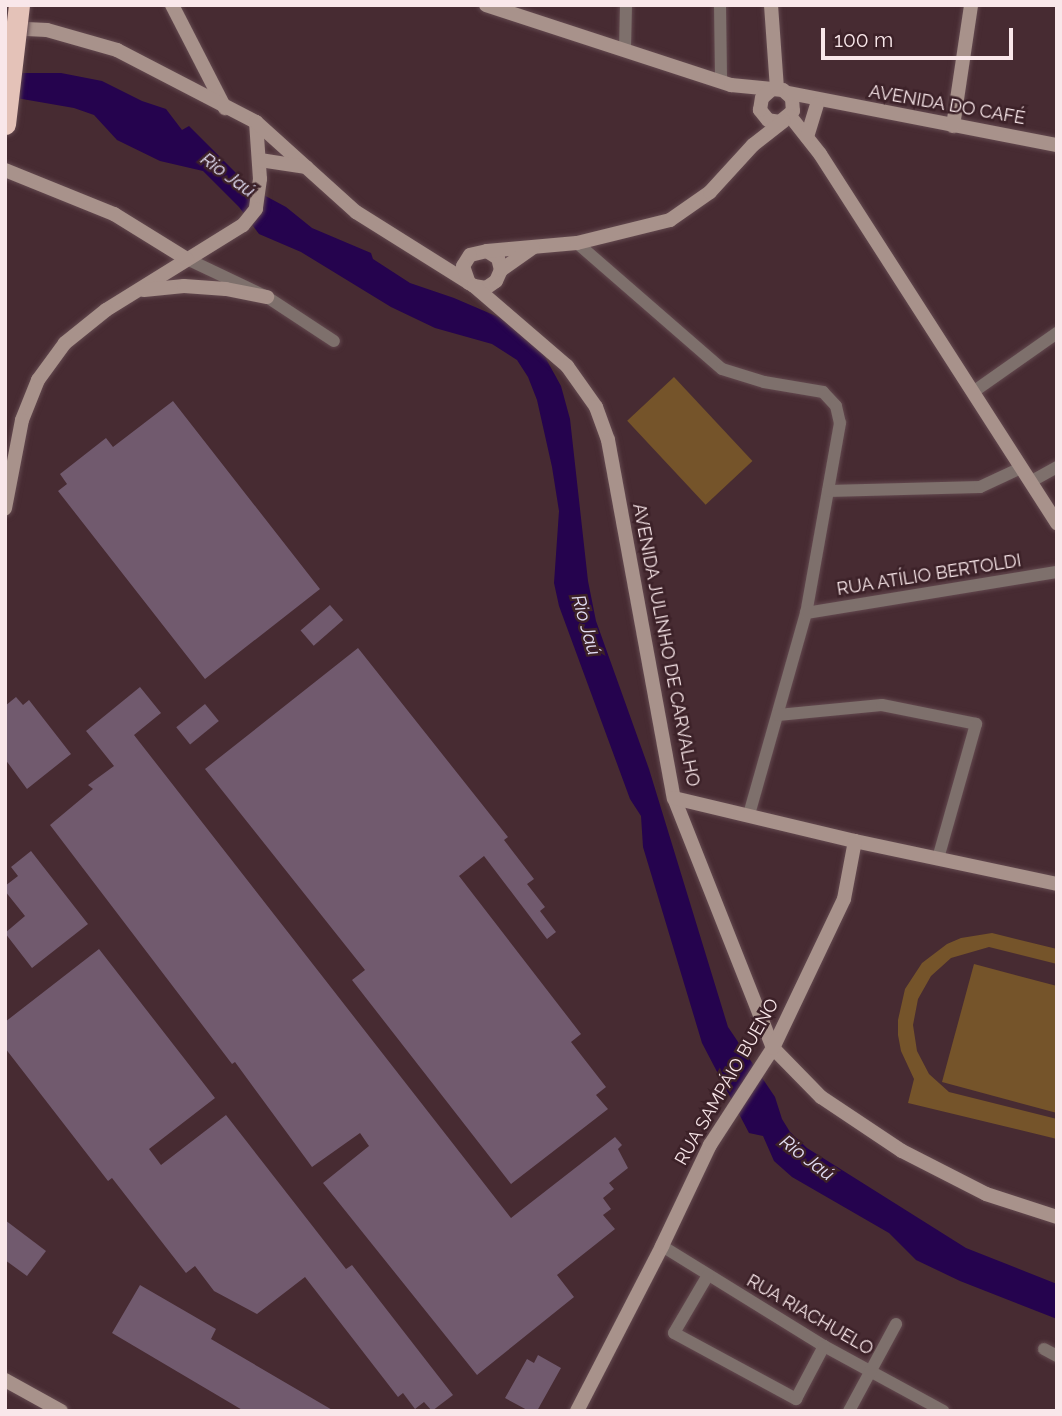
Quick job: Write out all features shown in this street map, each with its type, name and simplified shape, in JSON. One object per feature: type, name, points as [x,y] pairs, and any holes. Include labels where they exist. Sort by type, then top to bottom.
[{"type":"highway","points":[[5,124],[19,5]]},
{"type":"street","points":[[172,5],[226,109]]},
{"type":"street","name":"AVENIDA DO CAFÉ","points":[[486,5],[784,102],[823,104],[1057,145]]},
{"type":"street","points":[[625,49],[626,5]]},
{"type":"street","points":[[720,5],[726,83]]},
{"type":"street","points":[[771,5],[784,102],[1057,523]]},
{"type":"street","points":[[953,125],[971,5]]},
{"type":"street","name":"AVENIDA JULINHO DE CARVALHO","points":[[5,28],[47,30],[117,50],[187,85],[226,109],[256,122],[356,212],[471,285],[567,366],[596,407],[608,440],[674,798],[773,1048]]},
{"type":"street","name":"AVENIDA DO CAFÉ","points":[[726,83],[761,110]]},
{"type":"street","points":[[761,110],[784,102]]},
{"type":"street","points":[[761,110],[774,122],[784,102]]},
{"type":"street","points":[[429,259],[578,243],[670,220],[710,192],[753,145],[784,102]]},
{"type":"street","points":[[807,136],[823,104]]},
{"type":"street","points":[[753,145],[761,110]]},
{"type":"street","points":[[5,508],[22,420],[38,380],[65,343],[106,310],[143,290],[243,225],[256,209],[260,160],[256,122]]},
{"type":"street","points":[[260,160],[306,167]]},
{"type":"street","points":[[5,170],[114,214],[187,259],[267,297],[334,341]]},
{"type":"street","points":[[578,243],[722,369],[764,382],[823,392],[836,406],[840,422],[806,613],[749,814]]},
{"type":"street","points":[[471,254],[463,266],[471,285],[492,286],[500,273],[534,247]]},
{"type":"street","points":[[488,251],[498,258],[506,312]]},
{"type":"street","points":[[143,290],[184,286],[226,289],[267,297]]},
{"type":"street","points":[[973,392],[1057,333]]},
{"type":"street","points":[[1030,482],[1057,467]]},
{"type":"street","points":[[828,491],[980,487],[1021,468]]},
{"type":"street","name":"RUA ATÍLIO BERTOLDI","points":[[806,613],[1057,572]]},
{"type":"street","points":[[778,715],[883,705],[976,724],[938,858]]},
{"type":"street","points":[[674,798],[855,841],[1057,884]]},
{"type":"street","name":"RUA SAMPÁIO BUENO","points":[[577,1411],[662,1246],[710,1145],[773,1048],[844,898],[855,841]]},
{"type":"street","points":[[773,1048],[821,1097],[902,1151],[986,1194],[1057,1217]]},
{"type":"street","name":"RUA RIACHUELO","points":[[662,1246],[824,1346],[943,1411]]},
{"type":"street","points":[[708,1275],[674,1333],[796,1399],[824,1346]]},
{"type":"street","points":[[849,1411],[897,1324]]},
{"type":"street","points":[[1044,1349],[1057,1356]]},
{"type":"street","points":[[5,1380],[61,1411]]},
{"type":"shaded area","points":[[674,377],[752,461],[706,505],[627,421]]},
{"type":"shaded area","points":[[992,933],[1057,949],[1057,964],[989,947],[951,958],[931,976],[918,999],[913,1025],[917,1051],[929,1074],[949,1092],[1057,1119],[1057,1139],[908,1103],[914,1079],[901,1051],[898,1035],[898,1020],[905,989],[922,963],[947,944],[961,938]]},
{"type":"shaded area","points":[[974,964],[1057,986],[1057,1113],[942,1082]]},
{"type":"water","name":"Rio Jaú","points":[[5,73],[61,73],[102,81],[142,101],[166,109],[182,130],[189,126],[251,188],[286,207],[312,228],[371,253],[373,259],[410,283],[454,298],[519,326],[545,357],[561,386],[570,419],[588,581],[596,621],[649,769],[728,1027],[775,1097],[782,1119],[790,1132],[807,1148],[966,1248],[1057,1284],[1057,1319],[960,1281],[916,1260],[889,1233],[792,1177],[774,1161],[763,1136],[749,1133],[702,1043],[643,847],[641,816],[630,799],[559,606],[554,583],[559,511],[552,467],[537,400],[528,377],[517,360],[492,344],[435,328],[391,307],[301,252],[259,234],[239,207],[203,171],[160,161],[117,140],[94,115],[74,108],[5,96]]},
{"type":"building","points":[[173,401],[320,589],[205,679],[58,491],[67,484],[60,474],[106,438],[113,447]]},
{"type":"building","points":[[330,605],[343,620],[314,646],[301,631]]},
{"type":"building","points":[[358,648],[508,837],[504,840],[534,879],[527,884],[545,907],[540,911],[556,932],[547,939],[484,856],[459,876],[581,1034],[571,1042],[606,1087],[596,1095],[608,1109],[511,1184],[352,980],[365,970],[205,769]]},
{"type":"building","points":[[140,687],[161,713],[134,735],[511,1218],[615,1137],[622,1145],[618,1149],[628,1168],[609,1183],[614,1189],[603,1198],[611,1209],[603,1215],[615,1229],[557,1275],[574,1297],[477,1375],[323,1183],[369,1146],[360,1133],[312,1167],[235,1062],[232,1064],[50,825],[93,789],[88,785],[114,766],[86,731]]},
{"type":"building","points":[[16,697],[23,705],[29,700],[71,754],[27,789],[5,759],[5,706]]},
{"type":"building","points":[[205,704],[219,721],[190,744],[176,727]]},
{"type":"building","points":[[31,851],[88,924],[32,968],[5,933],[25,916],[5,891],[5,886],[18,876],[11,867]]},
{"type":"building","points":[[99,949],[215,1098],[149,1149],[161,1165],[226,1115],[346,1269],[352,1265],[453,1395],[432,1411],[424,1402],[415,1409],[403,1393],[398,1397],[305,1277],[257,1314],[214,1291],[195,1266],[186,1273],[112,1178],[108,1181],[5,1048],[5,1022]]},
{"type":"building","points":[[5,1220],[46,1251],[27,1276],[5,1260]]},
{"type":"building","points":[[140,1285],[216,1329],[211,1339],[334,1411],[244,1411],[112,1333]]},
{"type":"building","points":[[538,1355],[561,1368],[537,1411],[529,1411],[505,1398],[527,1359],[534,1363]]}]
